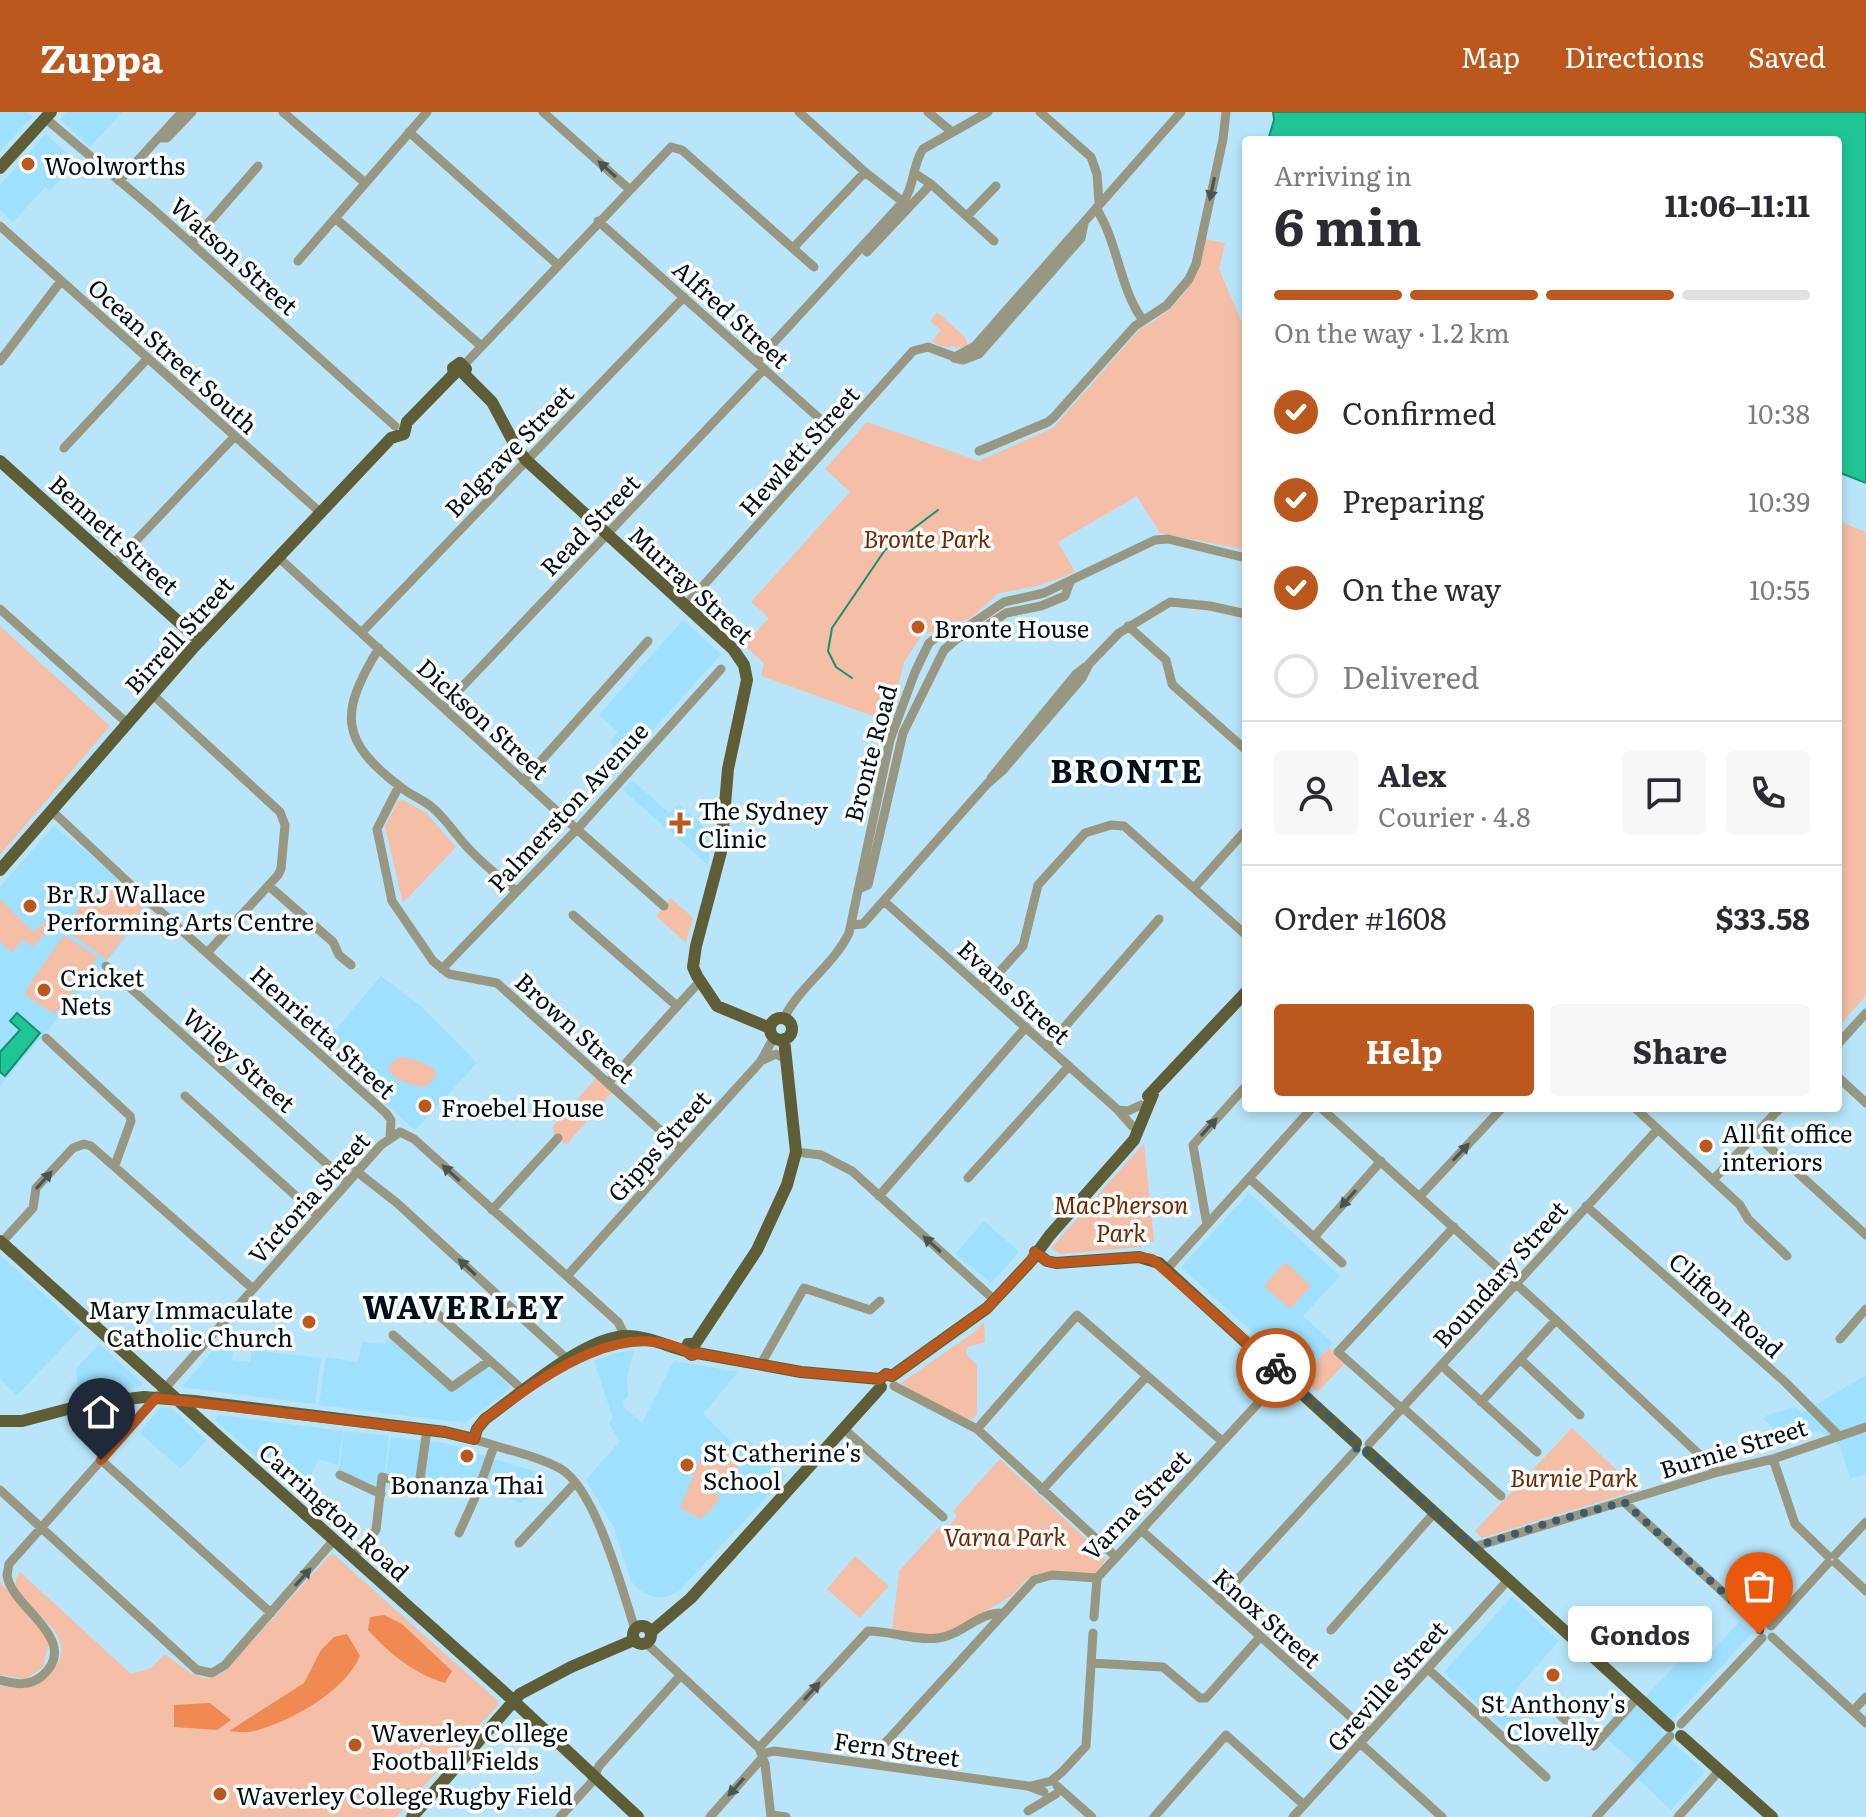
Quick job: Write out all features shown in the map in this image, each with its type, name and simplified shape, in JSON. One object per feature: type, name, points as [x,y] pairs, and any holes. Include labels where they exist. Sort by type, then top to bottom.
[{"type":"main road","points":[[0,168],[48,115]]},
{"type":"main road","name":"Birrell Street","points":[[0,870],[200,641],[398,429],[461,371]]},
{"type":"main road","name":"Murray Street","points":[[461,371],[492,402],[526,460],[735,652],[747,674],[728,769],[721,852],[694,955],[693,967],[700,981]]},
{"type":"main road","name":"Bennett Street","points":[[0,461],[200,641]]},
{"type":"main road","points":[[693,1349],[757,1250],[787,1185],[796,1152],[786,1059],[776,1035],[775,1020],[784,1018],[789,1022],[792,1029],[789,1035],[776,1035],[721,1008],[700,981]]},
{"type":"main road","points":[[977,1315],[990,1296],[1035,1252],[1129,1147],[1141,1105],[1242,996]]},
{"type":"main road","points":[[1136,1127],[1153,1094]]},
{"type":"main road","points":[[1,1242],[160,1393],[175,1399],[427,1429],[474,1439],[480,1424],[566,1358],[625,1336],[801,1372],[887,1382]]},
{"type":"main road","points":[[1035,1252],[1047,1261],[1056,1263],[1148,1257],[1167,1269],[1772,1817]]},
{"type":"main road","points":[[412,1817],[522,1692],[641,1636],[691,1598],[887,1382],[987,1308],[1035,1252]]},
{"type":"main road","points":[[553,1370],[609,1347],[652,1342]]},
{"type":"main road","points":[[0,1421],[30,1420],[87,1404],[160,1393]]},
{"type":"main road","name":"Carrington Road","points":[[175,1399],[514,1701],[638,1817]]},
{"type":"main road","points":[[209,1428],[209,1413],[218,1404]]},
{"type":"street","points":[[119,181],[182,112]]},
{"type":"street","points":[[160,138],[167,138],[192,112]]},
{"type":"street","points":[[283,112],[364,182]]},
{"type":"street","points":[[298,261],[427,112]]},
{"type":"street","points":[[543,112],[629,189]]},
{"type":"street","points":[[799,112],[903,202]]},
{"type":"street","points":[[928,112],[952,132]]},
{"type":"street","points":[[840,273],[903,202],[911,190],[917,159],[923,149],[988,112]]},
{"type":"street","points":[[1040,112],[1091,157],[1097,174],[1097,206],[1130,298],[1142,319]]},
{"type":"street","name":"Hewlett Street","points":[[685,606],[913,351],[928,347],[950,356],[960,356],[975,346],[1181,112]]},
{"type":"street","points":[[979,451],[1048,422],[1142,319],[1155,315],[1167,305],[1189,279],[1196,264],[1226,112]]},
{"type":"street","name":"Watson Street","points":[[48,115],[398,429]]},
{"type":"street","points":[[409,132],[558,265]]},
{"type":"street","name":"Birrell Street","points":[[461,371],[480,345],[667,149],[675,146],[793,248]]},
{"type":"street","points":[[191,243],[258,166]]},
{"type":"street","points":[[814,267],[793,248],[865,172]]},
{"type":"street","points":[[914,173],[931,184],[994,241]]},
{"type":"street","points":[[840,273],[848,272],[931,184]]},
{"type":"street","points":[[967,216],[996,186]]},
{"type":"street","points":[[335,218],[480,345]]},
{"type":"street","name":"Alfred Street","points":[[598,221],[838,435]]},
{"type":"street","name":"Ocean Street South","points":[[0,226],[321,513]]},
{"type":"street","name":"Read Street","points":[[443,707],[607,534],[840,273]]},
{"type":"street","points":[[0,361],[61,281]]},
{"type":"street","name":"Belgrave Street","points":[[362,632],[684,297]]},
{"type":"street","points":[[64,448],[148,358]]},
{"type":"street","points":[[114,564],[235,436]]},
{"type":"street","name":"Bronte Road","points":[[784,1018],[791,1004],[839,949],[851,925],[890,740],[929,643],[941,634],[970,625],[1004,602],[1044,593],[1162,538],[1242,557]]},
{"type":"street","name":"Dickson Street","points":[[279,558],[664,906]]},
{"type":"street","name":"Bronte Road","points":[[858,889],[868,885],[903,733],[944,650],[959,637],[976,633],[1006,613],[1041,606],[1065,596],[1070,582]]},
{"type":"street","points":[[851,925],[863,924],[885,902],[1082,678],[1089,664],[1108,642],[1128,626],[1170,602],[1210,606],[1242,616]]},
{"type":"street","points":[[0,609],[127,723]]},
{"type":"street","points":[[1128,626],[1166,660],[1172,684],[1242,746]]},
{"type":"street","points":[[523,781],[648,641]]},
{"type":"street","points":[[379,648],[356,689],[352,703],[356,740],[366,758],[399,786],[432,806],[471,851],[516,891]]},
{"type":"street","name":"Palmerston Avenue","points":[[442,969],[577,829],[721,669]]},
{"type":"street","points":[[153,695],[280,812],[285,825],[281,869],[207,953]]},
{"type":"street","points":[[399,786],[377,828],[392,901],[433,961],[442,969]]},
{"type":"street","name":"Henrietta Street","points":[[52,811],[386,1113],[391,1120],[390,1138]]},
{"type":"street","points":[[983,990],[1023,946],[1038,885],[1079,839],[1091,830],[1111,825],[1124,826],[1242,927]]},
{"type":"street","points":[[1194,888],[1242,834]]},
{"type":"street","points":[[269,886],[333,942],[339,955],[351,965]]},
{"type":"street","name":"Evans Street","points":[[885,902],[1136,1127]]},
{"type":"street","points":[[573,915],[677,1006]]},
{"type":"street","points":[[1047,1047],[1159,919]]},
{"type":"street","name":"Wiley Street","points":[[106,966],[347,1182]]},
{"type":"street","name":"Brown Street","points":[[442,969],[459,976],[497,983],[681,1149]]},
{"type":"street","points":[[608,1083],[700,981]]},
{"type":"street","points":[[1842,1040],[1866,1015]]},
{"type":"street","points":[[879,1196],[1026,1027]]},
{"type":"street","name":"Gipps Street","points":[[567,1276],[761,1061],[776,1035]]},
{"type":"street","points":[[46,1038],[130,1116],[131,1121],[115,1165]]},
{"type":"street","points":[[761,1061],[776,1054],[786,1059]]},
{"type":"street","points":[[968,1178],[1069,1066]]},
{"type":"street","points":[[1842,1081],[1866,1103]]},
{"type":"street","points":[[1207,1225],[1193,1145],[1242,1090]]},
{"type":"street","points":[[185,1096],[317,1215]]},
{"type":"street","points":[[1118,1110],[1128,1111],[1141,1105]]},
{"type":"street","points":[[1167,1269],[1308,1112]]},
{"type":"street","points":[[1326,1112],[1516,1283],[1718,1472]]},
{"type":"street","points":[[1420,1196],[1498,1112]]},
{"type":"street","points":[[1639,1112],[1740,1205],[1748,1219],[1787,1256]]},
{"type":"street","points":[[1713,1180],[1776,1112]]},
{"type":"street","name":"Boundary Street","points":[[1219,1600],[1402,1408],[1658,1129]]},
{"type":"street","name":"Henrietta Street","points":[[390,1138],[400,1132],[408,1135],[618,1322],[625,1336]]},
{"type":"street","points":[[1755,1134],[1866,1235]]},
{"type":"street","name":"Victoria Street","points":[[3,1574],[252,1288],[356,1171],[390,1138]]},
{"type":"street","points":[[492,1210],[558,1138]]},
{"type":"street","points":[[1,1242],[33,1208],[36,1188],[73,1148],[84,1144],[115,1165],[252,1288]]},
{"type":"street","points":[[796,1152],[821,1155],[852,1171],[990,1296]]},
{"type":"street","points":[[1314,1237],[1381,1161]]},
{"type":"street","points":[[356,1171],[397,1203],[566,1358]]},
{"type":"street","points":[[1249,1178],[1342,1263]]},
{"type":"street","name":"Clifton Road","points":[[1586,1206],[1784,1381],[1839,1436]]},
{"type":"street","points":[[1454,1227],[1338,1352],[1501,1496]]},
{"type":"street","points":[[761,1364],[804,1288],[870,1310],[880,1301]]},
{"type":"street","points":[[424,1302],[524,1391]]},
{"type":"street","points":[[1840,1339],[1866,1309]]},
{"type":"street","points":[[977,1429],[1077,1315],[1222,1441]]},
{"type":"street","points":[[1481,1402],[1556,1320]]},
{"type":"street","points":[[393,1335],[452,1387],[489,1361]]},
{"type":"street","points":[[1520,1359],[1580,1415]]},
{"type":"street","points":[[1441,1365],[1537,1452]]},
{"type":"street","name":"Varna Street","points":[[875,1765],[877,1752],[1030,1583],[1040,1576],[1097,1578],[1284,1375]]},
{"type":"street","points":[[1042,1490],[1147,1376]]},
{"type":"street","points":[[887,1382],[977,1429],[1116,1557]]},
{"type":"street","name":"Burnie Street","points":[[1474,1547],[1718,1472],[1773,1459],[1866,1427]]},
{"type":"street","points":[[419,1486],[427,1429]]},
{"type":"street","points":[[844,1429],[943,1517]]},
{"type":"street","points":[[474,1439],[557,1467],[575,1483],[602,1530],[641,1636],[761,1753],[771,1816],[786,1817]]},
{"type":"street","points":[[459,1533],[494,1446]]},
{"type":"street","points":[[1773,1459],[1795,1524],[1866,1591]]},
{"type":"street","points":[[101,1460],[271,1613]]},
{"type":"street","points":[[340,1475],[381,1494]]},
{"type":"street","points":[[353,1557],[376,1530],[382,1477],[437,1492]]},
{"type":"street","points":[[519,1543],[575,1483]]},
{"type":"street","points":[[0,1490],[197,1670],[212,1673],[271,1613],[334,1540]]},
{"type":"street","points":[[1624,1502],[1866,1723]]},
{"type":"street","points":[[1331,1630],[1435,1512]]},
{"type":"street","points":[[1596,1817],[1866,1522]]},
{"type":"street","name":"Knox Street","points":[[1141,1530],[1369,1733]]},
{"type":"street","points":[[0,1680],[19,1684],[39,1679],[48,1669],[54,1652],[50,1635],[12,1591],[3,1574]]},
{"type":"street","points":[[1094,1617],[1097,1578]]},
{"type":"street","name":"Greville Street","points":[[1293,1817],[1509,1579]]},
{"type":"street","points":[[710,1817],[761,1753],[868,1631],[936,1639],[950,1636],[991,1613],[1003,1613]]},
{"type":"street","points":[[1025,1814],[1051,1789],[1086,1746],[1093,1633]]},
{"type":"street","points":[[1091,1663],[1163,1667],[1206,1698],[1260,1637]]},
{"type":"street","points":[[1428,1669],[1546,1777]]},
{"type":"street","points":[[560,1817],[591,1783],[599,1766],[680,1676]]},
{"type":"street","points":[[1560,1715],[1594,1746],[1638,1697]]},
{"type":"street","points":[[1853,1711],[1866,1697]]},
{"type":"street","points":[[1154,1817],[1226,1735],[1304,1805]]},
{"type":"street","points":[[1360,1743],[1442,1817]]},
{"type":"street","name":"Fern Street","points":[[761,1753],[779,1751],[1051,1789],[1078,1803],[1092,1817]]},
{"type":"street","points":[[1678,1817],[1720,1770]]},
{"type":"shaded area","points":[[0,112],[27,112],[32,117],[0,151]]},
{"type":"shaded area","points":[[66,112],[122,112],[90,147],[60,119]]},
{"type":"shaded area","points":[[1273,112],[1866,112],[1866,483],[1842,474],[1842,136],[1269,136]]},
{"type":"shaded area","points":[[46,134],[76,162],[50,191],[45,187],[13,222],[0,210],[0,185]]},
{"type":"shaded area","points":[[683,620],[721,654],[628,758],[610,742],[618,732],[599,715]]},
{"type":"shaded area","name":"The Sydney Clinic","points":[[632,780],[669,813],[679,804],[711,833],[708,865],[623,790]]},
{"type":"shaded area","points":[[54,826],[153,906],[0,1086],[0,887]]},
{"type":"shaded area","points":[[381,976],[422,1007],[477,1063],[415,1130],[321,1047]]},
{"type":"shaded area","points":[[17,1013],[40,1033],[5,1076],[0,1072],[0,1052],[20,1030],[10,1021]]},
{"type":"shaded area","points":[[1249,1193],[1340,1276],[1303,1316],[1333,1343],[1302,1377],[1181,1267]]},
{"type":"shaded area","points":[[984,1221],[1019,1252],[991,1283],[955,1254]]},
{"type":"shaded area","points":[[0,1255],[81,1328],[17,1395],[0,1379]]},
{"type":"shaded area","points":[[232,1329],[236,1330],[232,1360],[250,1362],[252,1350],[321,1358],[315,1404],[182,1387]]},
{"type":"shaded area","points":[[392,1335],[454,1392],[486,1369],[491,1369],[509,1385],[509,1389],[465,1423],[319,1405],[326,1357],[358,1362],[362,1342],[384,1344]]},
{"type":"shaded area","points":[[99,1344],[142,1386],[78,1393],[76,1369]]},
{"type":"shaded area","name":"St Catherine's School","points":[[634,1350],[627,1379],[628,1397],[623,1401],[624,1407],[642,1423],[674,1361],[738,1372],[703,1414],[732,1442],[726,1448],[731,1454],[747,1439],[787,1475],[679,1591],[667,1597],[653,1597],[631,1581],[614,1528],[586,1480],[620,1441],[609,1424],[613,1418],[594,1361]]},
{"type":"shaded area","points":[[1866,1375],[1866,1474],[1850,1478],[1840,1446],[1819,1430],[1786,1440],[1763,1419],[1796,1407],[1802,1413]]},
{"type":"shaded area","points":[[170,1407],[206,1441],[181,1469],[139,1432],[159,1409]]},
{"type":"shaded area","points":[[219,1415],[343,1431],[338,1465],[318,1459],[302,1497],[215,1420]]},
{"type":"shaded area","points":[[344,1431],[389,1436],[384,1474],[378,1486],[339,1471]]},
{"type":"shaded area","points":[[391,1437],[424,1441],[418,1483],[386,1475]]},
{"type":"shaded area","points":[[428,1441],[486,1456],[475,1488],[440,1476],[437,1490],[422,1484]]},
{"type":"shaded area","points":[[494,1459],[538,1472],[531,1494],[522,1503],[483,1490]]},
{"type":"shaded area","points":[[1512,1597],[1559,1641],[1514,1691],[1538,1713],[1515,1739],[1444,1672]]},
{"type":"shaded area","points":[[384,1615],[402,1624],[452,1671],[445,1683],[403,1662],[368,1630],[370,1617]]},
{"type":"shaded area","points":[[1739,1622],[1752,1633],[1661,1732],[1703,1770],[1703,1774],[1671,1810],[1637,1778],[1637,1765],[1606,1738],[1693,1647],[1706,1658]]},
{"type":"shaded area","points":[[347,1634],[360,1656],[342,1682],[329,1693],[300,1712],[269,1726],[248,1732],[229,1731],[304,1683],[321,1650],[334,1637]]},
{"type":"shaded area","points":[[210,1703],[231,1720],[217,1730],[174,1727],[174,1705]]},
{"type":"green space","name":"Bronte Park","points":[[1205,239],[1225,243],[1219,269],[1242,323],[1242,549],[1160,533],[1137,496],[1058,542],[1075,572],[1038,586],[999,593],[971,618],[922,635],[904,662],[890,722],[761,676],[764,663],[744,645],[769,618],[751,602],[850,492],[825,469],[867,422],[979,461],[1053,428],[1140,329],[1176,303],[1192,280]]},
{"type":"green space","points":[[937,312],[965,337],[969,348],[940,346],[932,341],[941,330],[930,321]]},
{"type":"green space","points":[[1842,523],[1866,532],[1866,996],[1842,1023]]},
{"type":"green space","points":[[0,626],[110,726],[0,855]]},
{"type":"green space","points":[[403,800],[426,813],[456,847],[403,903],[385,827],[398,801]]},
{"type":"green space","points":[[115,881],[144,904],[139,916],[107,960],[67,931],[70,920],[80,906]]},
{"type":"green space","points":[[671,898],[693,918],[686,943],[656,916]]},
{"type":"green space","points":[[0,899],[33,932],[51,918],[57,923],[32,947],[24,939],[12,952],[0,942]]},
{"type":"green space","points":[[64,935],[98,957],[54,1014],[25,995]]},
{"type":"green space","points":[[398,1057],[412,1059],[434,1069],[436,1076],[426,1087],[399,1080],[388,1068]]},
{"type":"green space","points":[[599,1075],[615,1089],[566,1145],[554,1135],[553,1126]]},
{"type":"green space","name":"MacPherson Park","points":[[1144,1143],[1154,1241],[1140,1247],[1060,1254],[1051,1248]]},
{"type":"green space","points":[[1285,1262],[1311,1286],[1290,1309],[1264,1286]]},
{"type":"green space","points":[[984,1322],[985,1342],[967,1347],[966,1354],[977,1365],[977,1415],[972,1419],[966,1419],[908,1390],[901,1383],[973,1333]]},
{"type":"green space","points":[[1329,1348],[1346,1362],[1318,1392],[1302,1377]]},
{"type":"green space","name":"Burnie Park","points":[[1572,1428],[1638,1490],[1482,1538],[1475,1531]]},
{"type":"green space","points":[[707,1443],[718,1452],[727,1451],[740,1464],[715,1494],[720,1499],[701,1519],[680,1508]]},
{"type":"green space","name":"Varna Park","points":[[1000,1459],[1106,1559],[1091,1575],[1038,1574],[1028,1578],[1010,1597],[950,1632],[931,1635],[892,1630],[899,1571],[939,1527],[945,1531],[957,1516],[953,1511]]},
{"type":"green space","points":[[332,1553],[498,1701],[498,1705],[396,1817],[0,1817],[0,1686],[21,1688],[40,1683],[60,1659],[61,1647],[58,1636],[17,1590],[16,1580],[20,1572],[131,1674],[151,1668],[165,1654],[194,1674],[209,1678],[225,1671]]},
{"type":"green space","points":[[855,1556],[889,1586],[860,1618],[827,1589]]},
{"type":"green space","points":[[0,1582],[38,1624],[49,1642],[43,1667],[26,1679],[0,1675]]},
{"type":"waterway","points":[[852,678],[836,667],[828,651],[832,628],[885,550],[938,510]]},
{"type":"way so far","points":[[1276,1368],[1351,1437],[1356,1443],[1357,1452],[1364,1455],[1368,1452],[1474,1547],[1624,1502],[1761,1627],[1759,1634]]},
{"type":"place","name":"Woolworths","points":[[28,164]]},
{"type":"place","name":"Bronte House","points":[[918,627]]},
{"type":"place","name":"The Sydney Clinic","points":[[680,823]]},
{"type":"place","name":"Br RJ Wallace Performing Arts Centre","points":[[30,906]]},
{"type":"place","name":"Cricket Nets","points":[[44,990]]},
{"type":"place","name":"Froebel House","points":[[425,1106]]},
{"type":"place","name":"All fit office interiors","points":[[1706,1146]]},
{"type":"place","name":"Mary Immaculate Catholic Church","points":[[309,1322]]},
{"type":"place","name":"Bonanza Thai","points":[[467,1456]]},
{"type":"place","name":"St Catherine's School","points":[[687,1465]]},
{"type":"place","name":"Gondos","points":[[1759,1634]]},
{"type":"place","name":"St Anthony's Clovelly","points":[[1553,1675]]},
{"type":"place","name":"Waverley College Football Fields","points":[[355,1745]]},
{"type":"place","name":"Waverley College Rugby Field","points":[[220,1794]]},
{"type":"district","name":"BRONTE","points":[[1127,769]]},
{"type":"district","name":"WAVERLEY","points":[[464,1305]]},
{"type":"route","points":[[101,1460],[156,1398],[445,1432],[474,1439],[485,1419],[553,1370],[617,1344],[652,1342],[692,1355],[697,1353],[801,1372],[880,1379],[886,1374],[892,1376],[987,1308],[1031,1261],[1035,1252],[1047,1261],[1056,1263],[1148,1257],[1167,1269],[1276,1368]]}]
